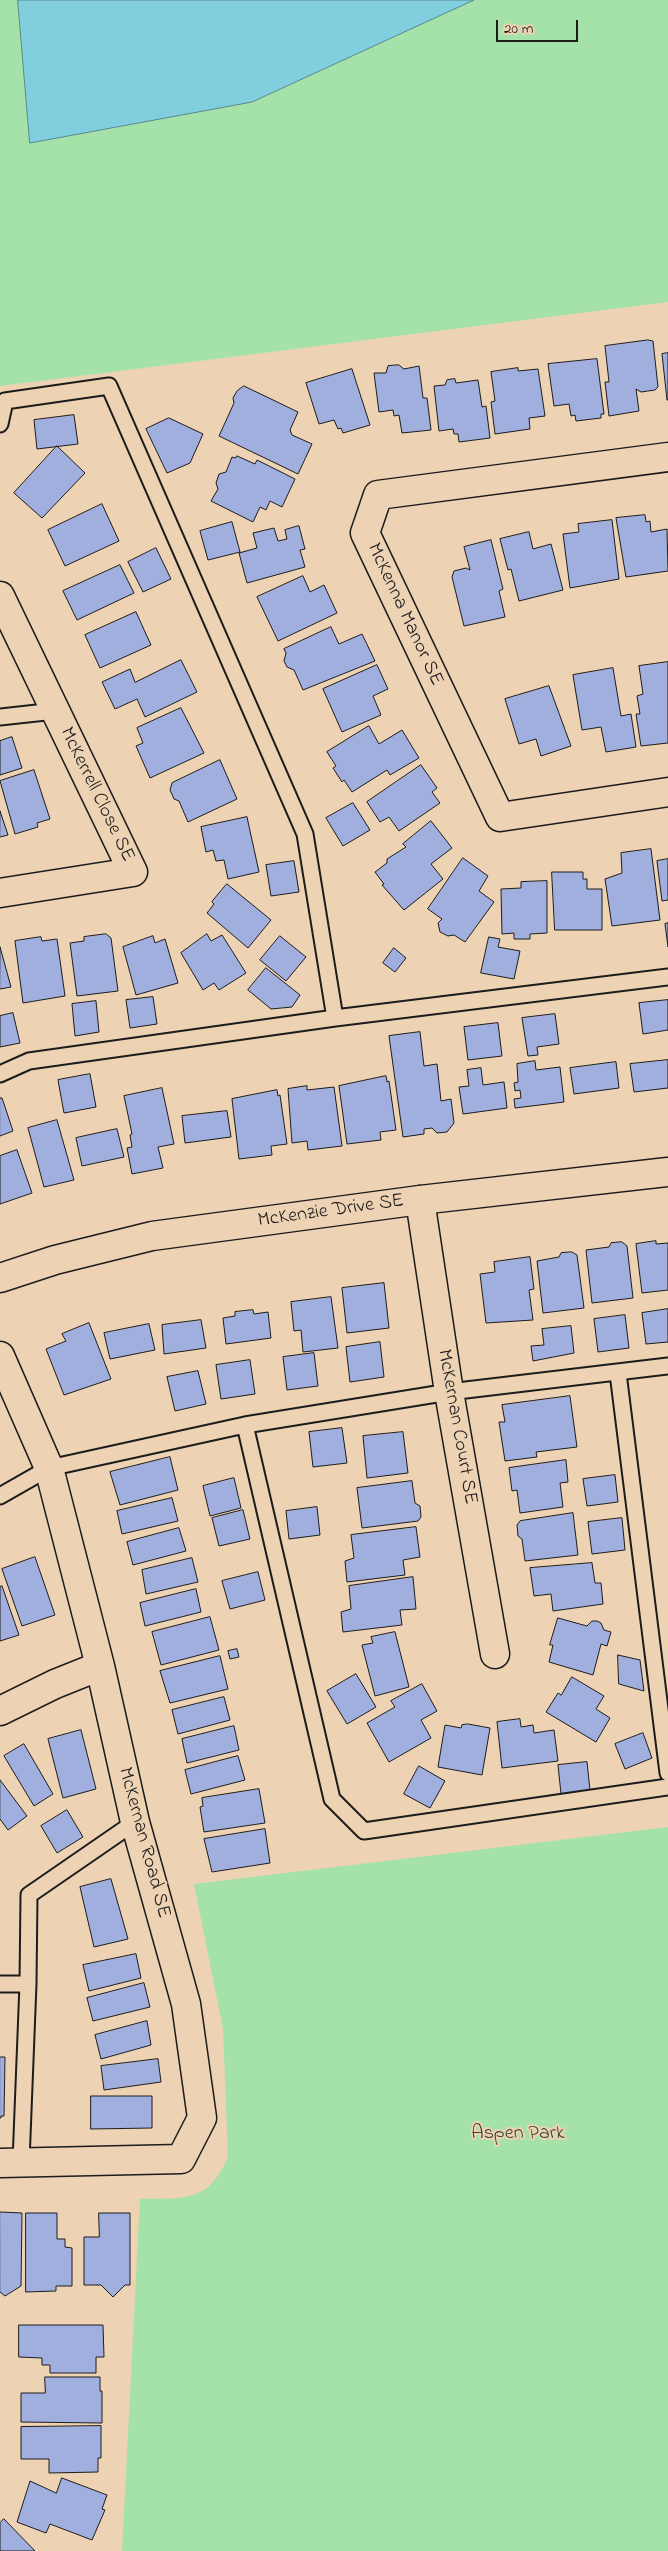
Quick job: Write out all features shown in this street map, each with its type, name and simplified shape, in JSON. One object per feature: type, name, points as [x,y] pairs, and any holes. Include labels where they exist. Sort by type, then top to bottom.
[{"type":"street","name":"McKenna Manor SE","points":[[668,457],[378,495],[366,533],[500,817],[668,792]]},
{"type":"street","name":"McKerrell Close SE","points":[[0,596],[133,872],[0,893]]},
{"type":"street","name":"McKenzie Drive SE","points":[[0,1278],[55,1260],[152,1236],[420,1200],[668,1172]]},
{"type":"street","name":"McKernan Court SE","points":[[420,1200],[449,1392],[495,1654]]},
{"type":"street","name":"McKernan Road SE","points":[[0,1356],[49,1468],[100,1666],[135,1822],[186,2004],[202,2118],[181,2159],[11,2162]]},
{"type":"street","points":[[0,1711],[55,1684],[100,1666]]},
{"type":"lane","points":[[0,424],[5,401],[109,386],[305,834],[335,1018]]},
{"type":"lane","points":[[0,717],[55,711]]},
{"type":"lane","points":[[0,1074],[29,1061],[335,1018],[668,977]]},
{"type":"lane","points":[[0,1496],[49,1468],[245,1425],[449,1392],[668,1366]]},
{"type":"lane","points":[[618,1373],[668,1774]]},
{"type":"lane","points":[[245,1425],[332,1799],[364,1831],[668,1787]]},
{"type":"lane","points":[[11,2162],[28,1984],[29,1895],[135,1822]]},
{"type":"lane","points":[[0,1984],[28,1984]]},
{"type":"green space","points":[[0,0],[668,0],[668,302],[0,386]]},
{"type":"green space","name":"Aspen Park","points":[[668,1827],[668,2551],[122,2551],[140,2199],[193,2195],[212,2183],[228,2157],[223,2029],[194,1884]]},
{"type":"water","points":[[18,0],[474,0],[252,102],[30,143]]},
{"type":"building","points":[[648,340],[653,341],[658,387],[655,390],[641,392],[636,389],[639,411],[609,416],[605,382],[609,382],[605,346]]},
{"type":"building","points":[[668,353],[668,400],[667,400],[662,354]]},
{"type":"building","points":[[597,359],[604,414],[601,414],[601,418],[576,421],[575,415],[571,416],[569,404],[554,406],[548,364]]},
{"type":"building","points":[[399,365],[404,369],[419,366],[423,398],[427,398],[431,430],[402,433],[399,415],[394,416],[393,410],[379,412],[374,373],[386,373],[388,366]]},
{"type":"building","points":[[518,368],[518,371],[538,369],[545,416],[529,418],[530,429],[495,434],[491,402],[495,401],[491,372]]},
{"type":"building","points":[[352,369],[370,425],[343,433],[341,428],[338,429],[334,420],[319,424],[306,383]]},
{"type":"building","points":[[455,379],[456,383],[478,380],[482,407],[486,406],[490,438],[459,442],[458,434],[454,434],[453,429],[439,431],[434,386],[445,385],[447,380]]},
{"type":"building","points":[[244,386],[298,412],[290,430],[292,435],[312,444],[298,474],[219,436],[234,403],[233,398],[237,391]]},
{"type":"building","points":[[74,415],[78,444],[37,449],[34,420]]},
{"type":"building","points":[[169,418],[203,434],[190,463],[167,473],[146,429]]},
{"type":"building","points":[[57,446],[85,473],[42,518],[14,493]]},
{"type":"building","points":[[237,456],[255,464],[257,460],[295,479],[282,507],[270,501],[266,510],[260,507],[253,522],[211,501],[218,489],[216,483],[219,474],[226,472],[232,457],[235,458]]},
{"type":"building","points":[[102,504],[119,541],[65,566],[48,530]]},
{"type":"building","points":[[645,515],[646,522],[650,521],[651,532],[667,529],[668,571],[626,577],[616,518]]},
{"type":"building","points":[[612,520],[619,579],[570,588],[563,534],[579,532],[578,524]]},
{"type":"building","points":[[232,522],[240,552],[208,560],[200,531]]},
{"type":"building","points":[[299,526],[305,549],[300,550],[305,567],[247,583],[239,553],[257,548],[253,533],[274,528],[278,541],[287,539],[285,530]]},
{"type":"building","points":[[529,532],[533,549],[551,544],[563,590],[519,601],[511,569],[508,570],[500,539]]},
{"type":"building","points":[[491,540],[503,589],[499,591],[505,617],[464,626],[452,577],[454,571],[466,568],[470,570],[464,547]]},
{"type":"building","points":[[156,548],[171,579],[143,592],[128,562]]},
{"type":"building","points":[[120,565],[134,593],[77,620],[63,591]]},
{"type":"building","points":[[303,576],[310,592],[324,585],[337,613],[278,641],[257,597]]},
{"type":"building","points":[[136,612],[151,645],[100,668],[85,635]]},
{"type":"building","points":[[331,627],[339,644],[362,634],[375,661],[303,690],[294,670],[287,667],[284,661],[286,653],[284,649]]},
{"type":"building","points":[[181,660],[197,692],[145,717],[137,699],[115,709],[102,682],[130,669],[135,682]]},
{"type":"building","points":[[668,662],[668,743],[641,746],[636,714],[640,714],[637,696],[643,694],[639,666]]},
{"type":"building","points":[[377,665],[388,689],[373,696],[381,715],[342,732],[323,689]]},
{"type":"building","points":[[613,668],[621,716],[631,714],[636,747],[606,752],[601,727],[582,730],[573,675]]},
{"type":"building","points":[[549,686],[571,746],[541,756],[536,739],[519,744],[505,699]]},
{"type":"building","points":[[181,708],[204,753],[150,778],[136,746],[143,743],[137,728]]},
{"type":"building","points":[[369,726],[379,744],[402,730],[419,758],[390,775],[387,770],[352,792],[344,780],[342,782],[333,768],[336,766],[327,752]]},
{"type":"building","points":[[12,737],[22,768],[0,775],[0,741]]},
{"type":"building","points":[[220,760],[237,799],[188,822],[179,801],[174,799],[170,790],[172,783]]},
{"type":"building","points":[[421,765],[437,788],[432,792],[440,803],[399,831],[389,817],[380,822],[367,802]]},
{"type":"building","points":[[34,770],[50,819],[37,823],[38,827],[15,834],[0,781]]},
{"type":"building","points":[[353,803],[370,830],[343,846],[326,818]]},
{"type":"building","points":[[0,811],[8,835],[0,837]]},
{"type":"building","points":[[247,817],[259,872],[228,879],[224,860],[216,861],[213,850],[206,852],[201,827]]},
{"type":"building","points":[[431,821],[452,848],[431,864],[443,879],[404,910],[382,885],[384,884],[375,872],[387,863],[387,859],[406,847],[403,844]]},
{"type":"building","points":[[651,849],[660,920],[612,926],[605,879],[622,873],[621,853]]},
{"type":"building","points":[[463,858],[488,876],[479,891],[494,902],[465,942],[454,935],[448,936],[440,932],[438,923],[442,919],[428,909]]},
{"type":"building","points":[[668,859],[668,900],[662,901],[657,861]]},
{"type":"building","points":[[294,861],[299,892],[271,896],[266,865]]},
{"type":"building","points":[[552,872],[583,872],[583,879],[587,879],[587,889],[602,889],[602,930],[555,930]]},
{"type":"building","points":[[547,881],[547,933],[530,934],[530,939],[514,939],[514,933],[502,934],[501,889],[521,888],[521,882]]},
{"type":"building","points":[[227,884],[271,920],[248,948],[207,913],[214,904],[212,902]]},
{"type":"building","points":[[668,923],[668,947],[665,924]]},
{"type":"building","points":[[106,934],[111,938],[118,991],[77,996],[70,943],[84,941],[84,937]]},
{"type":"building","points":[[207,934],[211,941],[222,935],[246,973],[219,990],[214,983],[203,990],[181,953]]},
{"type":"building","points":[[153,936],[155,943],[165,939],[178,983],[136,995],[123,947]]},
{"type":"building","points":[[280,936],[306,957],[286,981],[260,960]]},
{"type":"building","points":[[41,937],[42,941],[57,939],[65,996],[23,1003],[15,941]]},
{"type":"building","points":[[489,937],[500,939],[498,947],[520,951],[514,979],[481,973]]},
{"type":"building","points":[[0,947],[11,987],[0,989]]},
{"type":"building","points":[[394,948],[406,958],[395,972],[383,963]]},
{"type":"building","points":[[266,968],[300,995],[292,1007],[271,1009],[248,990]]},
{"type":"building","points":[[153,997],[157,1024],[130,1028],[126,1000]]},
{"type":"building","points":[[668,1000],[668,1030],[643,1034],[639,1003]]},
{"type":"building","points":[[96,1001],[99,1032],[75,1036],[72,1004]]},
{"type":"building","points":[[13,1013],[20,1043],[0,1047],[0,1016]]},
{"type":"building","points":[[555,1014],[559,1044],[537,1047],[538,1055],[528,1056],[522,1018]]},
{"type":"building","points":[[498,1023],[502,1056],[468,1060],[464,1027]]},
{"type":"building","points":[[420,1032],[424,1066],[437,1064],[441,1101],[451,1099],[454,1123],[447,1132],[437,1133],[432,1128],[424,1129],[424,1134],[403,1137],[389,1036]]},
{"type":"building","points":[[668,1060],[668,1088],[634,1092],[630,1064]]},
{"type":"building","points":[[535,1061],[536,1070],[560,1067],[564,1102],[515,1108],[514,1099],[521,1098],[520,1090],[515,1091],[514,1083],[518,1082],[517,1064]]},
{"type":"building","points":[[616,1062],[619,1088],[574,1094],[570,1068]]},
{"type":"building","points":[[481,1068],[483,1085],[504,1082],[507,1108],[463,1114],[459,1087],[469,1086],[467,1070]]},
{"type":"building","points":[[90,1074],[96,1107],[64,1113],[58,1080]]},
{"type":"building","points":[[386,1076],[387,1082],[389,1081],[396,1130],[380,1132],[381,1140],[347,1144],[339,1086]]},
{"type":"building","points":[[307,1086],[307,1090],[334,1087],[342,1146],[308,1150],[307,1141],[292,1143],[288,1089]]},
{"type":"building","points":[[162,1088],[174,1144],[158,1147],[163,1168],[132,1174],[127,1148],[132,1147],[130,1135],[132,1134],[124,1096]]},
{"type":"building","points":[[277,1090],[278,1096],[280,1095],[287,1144],[271,1146],[272,1155],[239,1159],[232,1099]]},
{"type":"building","points":[[0,1098],[2,1098],[13,1131],[0,1136]]},
{"type":"building","points":[[227,1111],[231,1137],[185,1143],[182,1116]]},
{"type":"building","points":[[57,1120],[74,1180],[44,1187],[28,1128]]},
{"type":"building","points":[[117,1129],[124,1157],[82,1166],[76,1138]]},
{"type":"building","points":[[17,1150],[32,1193],[0,1204],[0,1156]]},
{"type":"building","points":[[656,1241],[656,1244],[668,1243],[668,1290],[642,1293],[636,1244]]},
{"type":"building","points":[[622,1242],[627,1246],[633,1298],[592,1303],[586,1250],[609,1247],[611,1243]]},
{"type":"building","points":[[572,1252],[577,1255],[584,1308],[543,1313],[537,1261],[559,1257],[561,1253]]},
{"type":"building","points":[[530,1257],[534,1289],[529,1290],[533,1320],[486,1323],[480,1274],[495,1272],[494,1262]]},
{"type":"building","points":[[384,1283],[389,1328],[347,1333],[342,1288]]},
{"type":"building","points":[[331,1297],[338,1348],[303,1352],[301,1330],[294,1331],[291,1302]]},
{"type":"building","points":[[668,1309],[668,1342],[646,1344],[642,1313]]},
{"type":"building","points":[[253,1310],[254,1314],[268,1312],[271,1338],[226,1344],[223,1318],[235,1316],[235,1312]]},
{"type":"building","points":[[625,1315],[629,1348],[598,1352],[594,1319]]},
{"type":"building","points":[[201,1320],[206,1348],[164,1354],[162,1325]]},
{"type":"building","points":[[89,1323],[111,1379],[64,1395],[46,1349],[66,1341],[62,1334]]},
{"type":"building","points":[[149,1324],[155,1350],[110,1359],[104,1333]]},
{"type":"building","points":[[571,1326],[574,1353],[533,1361],[531,1346],[544,1345],[542,1329]]},
{"type":"building","points":[[380,1342],[384,1377],[350,1382],[346,1347]]},
{"type":"building","points":[[314,1353],[318,1386],[287,1390],[283,1357]]},
{"type":"building","points":[[250,1360],[255,1394],[221,1399],[216,1365]]},
{"type":"building","points":[[198,1371],[206,1404],[175,1411],[167,1377]]},
{"type":"building","points":[[570,1396],[577,1447],[536,1452],[537,1457],[505,1461],[499,1422],[505,1422],[502,1405]]},
{"type":"building","points":[[342,1428],[347,1463],[313,1467],[309,1432]]},
{"type":"building","points":[[403,1432],[408,1473],[367,1478],[363,1436]]},
{"type":"building","points":[[170,1457],[178,1490],[120,1505],[110,1472]]},
{"type":"building","points":[[566,1460],[568,1482],[560,1483],[563,1507],[520,1513],[517,1490],[512,1491],[509,1468]]},
{"type":"building","points":[[615,1475],[618,1502],[587,1506],[583,1479]]},
{"type":"building","points":[[234,1478],[241,1508],[210,1516],[203,1486]]},
{"type":"building","points":[[412,1481],[415,1503],[420,1506],[421,1517],[418,1521],[362,1528],[357,1488]]},
{"type":"building","points":[[172,1498],[178,1521],[122,1534],[117,1511]]},
{"type":"building","points":[[317,1507],[320,1535],[289,1539],[286,1511]]},
{"type":"building","points":[[243,1510],[250,1539],[219,1546],[212,1518]]},
{"type":"building","points":[[573,1513],[578,1555],[525,1561],[522,1539],[518,1536],[517,1525],[520,1521]]},
{"type":"building","points":[[622,1518],[625,1550],[592,1554],[588,1522]]},
{"type":"building","points":[[416,1527],[420,1557],[403,1560],[405,1575],[347,1582],[345,1561],[354,1558],[351,1535]]},
{"type":"building","points":[[179,1528],[186,1551],[133,1565],[127,1542]]},
{"type":"building","points":[[35,1557],[55,1615],[22,1626],[2,1569]]},
{"type":"building","points":[[192,1558],[198,1582],[146,1594],[142,1570]]},
{"type":"building","points":[[592,1563],[595,1583],[601,1583],[603,1604],[553,1611],[551,1594],[534,1596],[530,1568]]},
{"type":"building","points":[[258,1572],[265,1600],[230,1609],[222,1581]]},
{"type":"building","points":[[413,1577],[416,1609],[400,1610],[402,1625],[343,1632],[341,1612],[351,1609],[349,1586]]},
{"type":"building","points":[[2,1586],[19,1635],[0,1641],[0,1587]]},
{"type":"building","points":[[196,1589],[201,1612],[145,1626],[140,1603]]},
{"type":"building","points":[[210,1617],[219,1650],[161,1665],[152,1632]]},
{"type":"building","points":[[558,1618],[587,1626],[592,1621],[597,1621],[601,1623],[604,1630],[611,1632],[607,1646],[601,1644],[593,1675],[549,1662],[553,1645],[550,1645]]},
{"type":"building","points":[[395,1632],[409,1687],[375,1696],[362,1645],[373,1643],[371,1637]]},
{"type":"building","points":[[237,1649],[239,1657],[230,1659],[228,1651]]},
{"type":"building","points":[[618,1655],[640,1660],[644,1691],[619,1684]]},
{"type":"building","points":[[220,1656],[228,1689],[170,1703],[160,1671]]},
{"type":"building","points":[[356,1674],[376,1707],[347,1724],[327,1691]]},
{"type":"building","points":[[572,1677],[604,1696],[596,1709],[610,1718],[596,1742],[546,1712],[558,1693],[561,1695]]},
{"type":"building","points":[[422,1684],[437,1711],[421,1720],[431,1738],[389,1762],[367,1723],[395,1707],[391,1701]]},
{"type":"building","points":[[224,1697],[230,1720],[178,1734],[172,1710]]},
{"type":"building","points":[[520,1719],[521,1727],[533,1725],[534,1733],[554,1730],[558,1761],[502,1768],[497,1722]]},
{"type":"building","points":[[468,1724],[490,1728],[482,1775],[438,1767],[445,1725],[461,1728],[462,1725]]},
{"type":"building","points":[[234,1726],[239,1750],[187,1763],[182,1739]]},
{"type":"building","points":[[81,1730],[96,1789],[63,1798],[48,1739]]},
{"type":"building","points":[[643,1733],[652,1758],[625,1769],[615,1744]]},
{"type":"building","points":[[24,1744],[53,1794],[34,1806],[4,1756]]},
{"type":"building","points":[[238,1756],[245,1780],[191,1794],[185,1770]]},
{"type":"building","points":[[587,1762],[590,1790],[561,1794],[558,1765]]},
{"type":"building","points":[[419,1766],[445,1781],[430,1808],[404,1794]]},
{"type":"building","points":[[0,1780],[27,1816],[8,1830],[0,1819]]},
{"type":"building","points":[[259,1789],[265,1823],[204,1832],[200,1807],[203,1806],[202,1798]]},
{"type":"building","points":[[67,1810],[83,1837],[57,1853],[41,1826]]},
{"type":"building","points":[[265,1829],[270,1863],[212,1872],[204,1839]]},
{"type":"building","points":[[111,1879],[128,1939],[94,1947],[80,1887]]},
{"type":"building","points":[[136,1954],[141,1978],[89,1991],[83,1965]]},
{"type":"building","points":[[144,1983],[150,2007],[93,2021],[87,1998]]},
{"type":"building","points":[[147,2021],[151,2045],[101,2059],[95,2035]]},
{"type":"building","points":[[0,2057],[5,2057],[4,2116],[1,2116],[1,2118],[0,2118]]},
{"type":"building","points":[[158,2059],[161,2082],[104,2090],[101,2066]]},
{"type":"building","points":[[91,2096],[152,2096],[152,2128],[91,2129]]},
{"type":"building","points":[[0,2212],[22,2213],[21,2286],[5,2296],[0,2292]]},
{"type":"building","points":[[26,2213],[57,2213],[57,2239],[65,2239],[65,2247],[72,2248],[72,2286],[56,2286],[56,2291],[26,2292]]},
{"type":"building","points":[[99,2213],[130,2213],[130,2285],[125,2285],[113,2297],[101,2285],[84,2285],[84,2237],[99,2237]]},
{"type":"building","points":[[19,2325],[103,2325],[104,2357],[96,2357],[96,2373],[50,2373],[50,2365],[42,2365],[42,2358],[19,2357]]},
{"type":"building","points":[[45,2377],[100,2377],[102,2423],[21,2422],[21,2393],[45,2393]]},
{"type":"building","points":[[101,2426],[101,2458],[98,2458],[98,2472],[49,2473],[49,2459],[21,2459],[21,2427]]},
{"type":"building","points":[[62,2478],[107,2495],[102,2509],[105,2510],[92,2540],[50,2524],[46,2533],[17,2522],[30,2481],[56,2493]]},
{"type":"building","points":[[4,2519],[35,2551],[0,2551],[0,2523]]}]
